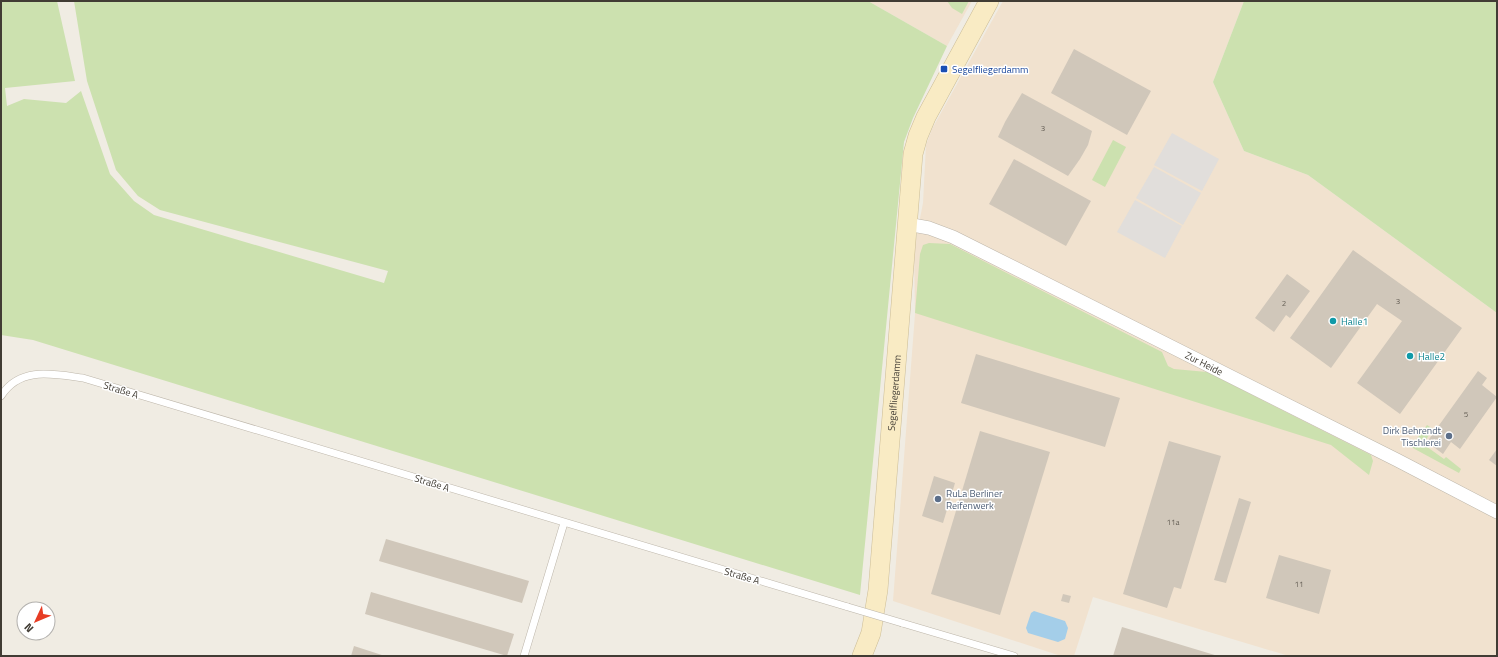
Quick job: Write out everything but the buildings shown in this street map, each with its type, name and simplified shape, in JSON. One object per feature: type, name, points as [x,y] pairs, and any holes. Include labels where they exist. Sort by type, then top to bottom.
[{"type":"street","name":"Segelfliegerdamm","points":[[862,656],[871,633],[878,590],[913,154],[918,136],[926,117],[989,1]]},
{"type":"street","name":"Zur Heide","points":[[907,224],[929,228],[953,237],[1404,463],[1497,512]]},
{"type":"lane","name":"Straße A","points":[[1,396],[14,381],[29,374],[51,374],[83,378],[564,523],[1014,656]]},
{"type":"lane","points":[[524,656],[564,523]]},
{"type":"shaded area","points":[[868,1],[972,1],[947,46]]},
{"type":"shaded area","points":[[1003,1],[1244,1],[1213,82],[1244,151],[1308,175],[1497,313],[1497,656],[1289,656],[1093,597],[1074,656],[1061,656],[893,601],[915,314],[914,249],[923,203],[926,145],[932,129]]},
{"type":"shaded area","points":[[1172,133],[1219,159],[1202,191],[1154,165]]},
{"type":"shaded area","points":[[1154,167],[1201,193],[1183,225],[1136,198]]},
{"type":"shaded area","points":[[1135,200],[1182,226],[1165,258],[1117,232]]},
{"type":"green space","points":[[1,1],[57,1],[75,81],[5,88],[7,106],[24,99],[66,103],[81,91],[110,174],[134,201],[154,215],[384,283],[388,271],[160,210],[138,196],[116,170],[87,81],[74,1],[868,1],[947,46],[913,118],[904,142],[860,595],[33,340],[1,335]]},
{"type":"green space","points":[[947,1],[969,1],[962,14],[952,8]]},
{"type":"green space","points":[[1244,1],[1497,1],[1497,313],[1308,175],[1244,151],[1213,82]]},
{"type":"green space","points":[[1113,140],[1126,147],[1105,187],[1092,180]]},
{"type":"green space","points":[[929,243],[950,244],[1162,352],[1168,366],[1174,369],[1207,372],[1371,455],[1373,461],[1369,475],[1331,445],[915,313],[920,254],[923,245]]},
{"type":"green space","points":[[1427,425],[1433,429],[1423,444],[1444,459],[1446,457],[1461,469],[1459,473],[1411,447]]},
{"type":"water","points":[[1034,611],[1065,621],[1068,628],[1065,639],[1058,642],[1028,633],[1026,628],[1031,613]]},
{"type":"place","name":"Segelfliegerdamm","points":[[944,69]]},
{"type":"place","name":"Halle1","points":[[1333,321]]},
{"type":"place","name":"Halle2","points":[[1410,356]]},
{"type":"place","name":"Dirk Behrendt Tischlerei","points":[[1449,436]]},
{"type":"place","name":"RuLa Berliner Reifenwerk","points":[[938,499]]}]
